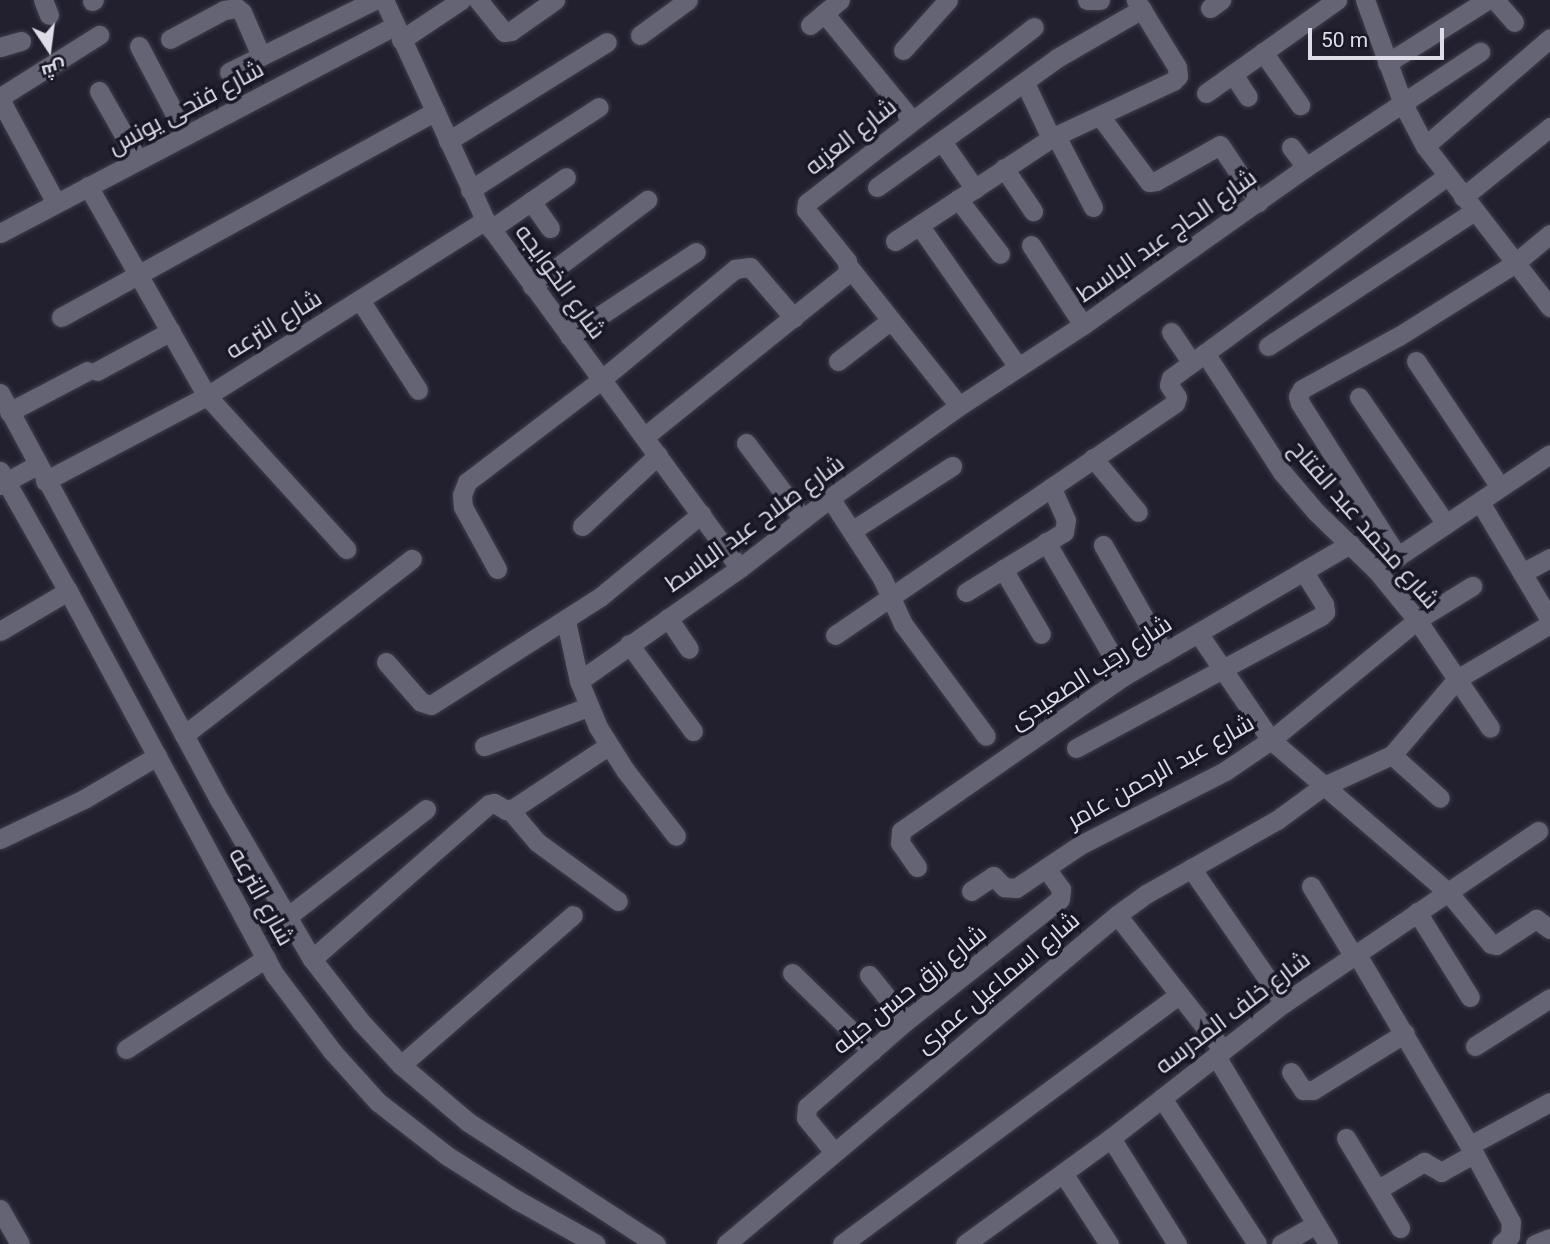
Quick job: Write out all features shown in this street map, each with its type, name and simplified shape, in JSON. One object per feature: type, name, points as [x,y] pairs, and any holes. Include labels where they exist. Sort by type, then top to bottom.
[{"type":"street","points":[[229,72],[375,0]]},
{"type":"street","name":"شارع الخوايجه","points":[[384,0],[488,225],[740,568]]},
{"type":"street","name":"شارع فتحى يونس","points":[[0,233],[186,135],[461,0]]},
{"type":"street","points":[[478,0],[504,32],[511,31],[555,0]]},
{"type":"street","points":[[640,35],[688,0]]},
{"type":"street","points":[[840,0],[817,19],[912,120]]},
{"type":"street","points":[[904,50],[948,0]]},
{"type":"street","points":[[1206,93],[1337,0]]},
{"type":"street","points":[[1364,0],[1403,104],[1425,145],[1514,264],[1550,307]]},
{"type":"street","points":[[1387,63],[1487,0]]},
{"type":"street","points":[[1495,0],[1514,22]]},
{"type":"street","points":[[877,187],[943,143],[1058,58],[1139,4],[1177,68],[1178,76],[1173,81],[1053,137],[895,241]]},
{"type":"street","points":[[170,39],[224,10],[237,8],[242,12],[261,56]]},
{"type":"street","name":"شارع العزبه","points":[[849,267],[806,210],[807,203],[1034,27]]},
{"type":"street","points":[[56,203],[3,105],[2,96],[99,35]]},
{"type":"street","points":[[1425,145],[1550,38]]},
{"type":"street","points":[[0,47],[21,41]]},
{"type":"street","points":[[448,141],[607,42]]},
{"type":"street","points":[[139,46],[186,135]]},
{"type":"street","points":[[1263,52],[1300,105]]},
{"type":"street","name":"شارع الحاج عبد الباسط","points":[[959,406],[1083,325],[1306,167],[1480,52]]},
{"type":"street","points":[[1233,74],[1248,97]]},
{"type":"street","points":[[1025,82],[1093,207]]},
{"type":"street","points":[[99,90],[138,160]]},
{"type":"street","points":[[470,190],[599,107]]},
{"type":"street","points":[[61,317],[435,111]]},
{"type":"street","points":[[1100,116],[1147,180],[1153,183],[1216,145],[1223,147],[1258,202]]},
{"type":"street","points":[[1268,346],[1469,204],[1550,127]]},
{"type":"street","points":[[943,143],[975,189]]},
{"type":"street","points":[[1291,147],[1306,167]]},
{"type":"street","points":[[1004,168],[1033,211]]},
{"type":"street","points":[[835,635],[1175,403],[1177,397],[1169,380],[1447,176]]},
{"type":"street","name":"شارع الترعه","points":[[41,473],[207,396],[360,300],[531,201],[566,177]]},
{"type":"street","points":[[88,186],[207,396],[346,549]]},
{"type":"street","points":[[532,286],[647,200]]},
{"type":"street","points":[[958,200],[1000,254]]},
{"type":"street","points":[[531,201],[550,228]]},
{"type":"street","points":[[919,225],[1018,367]]},
{"type":"street","points":[[1514,264],[1550,234]]},
{"type":"street","points":[[1031,245],[1083,325]]},
{"type":"street","points":[[569,336],[696,252]]},
{"type":"street","name":"شارع محمد عبد الفتاح","points":[[1398,557],[1298,396],[1302,389],[1399,336],[1514,264]]},
{"type":"street","points":[[497,569],[463,507],[462,495],[467,482],[602,379],[735,269],[743,265],[750,267],[794,318]]},
{"type":"street","points":[[645,437],[844,278],[849,267],[959,406]]},
{"type":"street","points":[[360,300],[418,390]]},
{"type":"street","points":[[838,362],[891,320]]},
{"type":"street","points":[[9,412],[171,331]]},
{"type":"street","name":"شارع محمد عبد الفتاح","points":[[1171,332],[1198,358],[1282,472],[1316,512],[1377,571],[1417,620],[1490,727]]},
{"type":"street","points":[[1416,361],[1500,487]]},
{"type":"street","name":"شارع الترعه","points":[[0,393],[184,735],[312,959],[361,1022],[401,1065],[468,1122],[656,1244]]},
{"type":"street","points":[[1359,397],[1446,524]]},
{"type":"street","name":"شارع صلاح عبد الباسط","points":[[579,681],[740,568],[830,498],[959,406]]},
{"type":"street","points":[[746,443],[803,519]]},
{"type":"street","points":[[1377,571],[1550,454]]},
{"type":"street","points":[[582,526],[658,455]]},
{"type":"street","points":[[1093,458],[1138,512]]},
{"type":"street","points":[[853,530],[952,466]]},
{"type":"street","points":[[2,479],[41,473]]},
{"type":"street","name":"شارع الترعه","points":[[2,479],[68,591],[266,958],[332,1051],[378,1101],[446,1155],[517,1200],[596,1244]]},
{"type":"street","points":[[966,592],[1064,532],[1067,526],[1051,487]]},
{"type":"street","points":[[830,498],[853,530],[904,624],[986,736]]},
{"type":"street","points":[[1440,798],[1392,755],[1457,679],[1550,622],[1480,502]]},
{"type":"street","points":[[386,662],[426,706],[436,702],[566,621],[701,514]]},
{"type":"street","points":[[1046,542],[1124,676]]},
{"type":"street","name":"شارع رجب الصعيدى","points":[[918,867],[900,843],[901,831],[1124,676],[1350,544]]},
{"type":"street","points":[[1103,545],[1164,653]]},
{"type":"street","points":[[1522,573],[1550,558]]},
{"type":"street","points":[[184,735],[412,559]]},
{"type":"street","points":[[1003,569],[1041,634]]},
{"type":"street","points":[[1076,748],[1325,612],[1324,604],[1303,571]]},
{"type":"street","name":"شارع عبد الرحمن عامر","points":[[971,891],[993,876],[1004,887],[1016,888],[1127,819],[1225,771],[1271,740],[1417,620],[1472,586]]},
{"type":"street","points":[[0,631],[68,591]]},
{"type":"street","points":[[668,618],[688,649]]},
{"type":"street","points":[[566,621],[579,681],[608,746],[676,836]]},
{"type":"street","points":[[1198,633],[1271,740],[1322,787],[1448,892],[1491,944],[1496,945],[1545,918]]},
{"type":"street","points":[[629,645],[692,731]]},
{"type":"street","points":[[484,746],[589,707]]},
{"type":"street","points":[[510,810],[608,746]]},
{"type":"street","name":"شارع اسماعيل عمرى","points":[[726,1244],[1117,915],[1191,868],[1277,820],[1322,787],[1392,755]]},
{"type":"street","points":[[0,839],[84,799],[157,756]]},
{"type":"street","points":[[312,959],[489,804],[494,803],[510,810],[537,842],[618,901]]},
{"type":"street","points":[[287,917],[426,809]]},
{"type":"street","name":"شارع خلف المدرسه","points":[[965,1244],[1111,1138],[1284,1003],[1538,831]]},
{"type":"street","name":"شارع رزق حسن حبله","points":[[834,1153],[806,1118],[807,1107],[906,1021],[1060,899],[1061,889],[1046,868]]},
{"type":"street","points":[[1191,868],[1284,1003]]},
{"type":"street","points":[[1311,886],[1405,1033],[1472,1151],[1511,1222],[1511,1240]]},
{"type":"street","points":[[1416,912],[1470,997]]},
{"type":"street","points":[[401,1065],[573,915]]},
{"type":"street","points":[[1117,915],[1219,1053],[1328,1244]]},
{"type":"street","points":[[126,1049],[266,958]]},
{"type":"street","points":[[792,973],[872,1051]]},
{"type":"street","points":[[869,975],[906,1021]]},
{"type":"street","points":[[842,1244],[1178,995]]},
{"type":"street","points":[[1475,1045],[1550,998]]},
{"type":"street","points":[[1292,1072],[1303,1090],[1313,1090],[1405,1033]]},
{"type":"street","points":[[1162,1098],[1257,1244]]},
{"type":"street","points":[[1377,1190],[1424,1162],[1441,1172],[1472,1151],[1474,1143],[1550,1102]]},
{"type":"street","points":[[1111,1138],[1177,1244]]},
{"type":"street","points":[[1346,1138],[1400,1228]]},
{"type":"street","points":[[1063,1173],[1109,1244]]},
{"type":"street","points":[[0,1209],[20,1244]]},
{"type":"street","points":[[1281,1244],[1316,1224]]},
{"type":"street","points":[[1535,1244],[1550,1238]]}]
